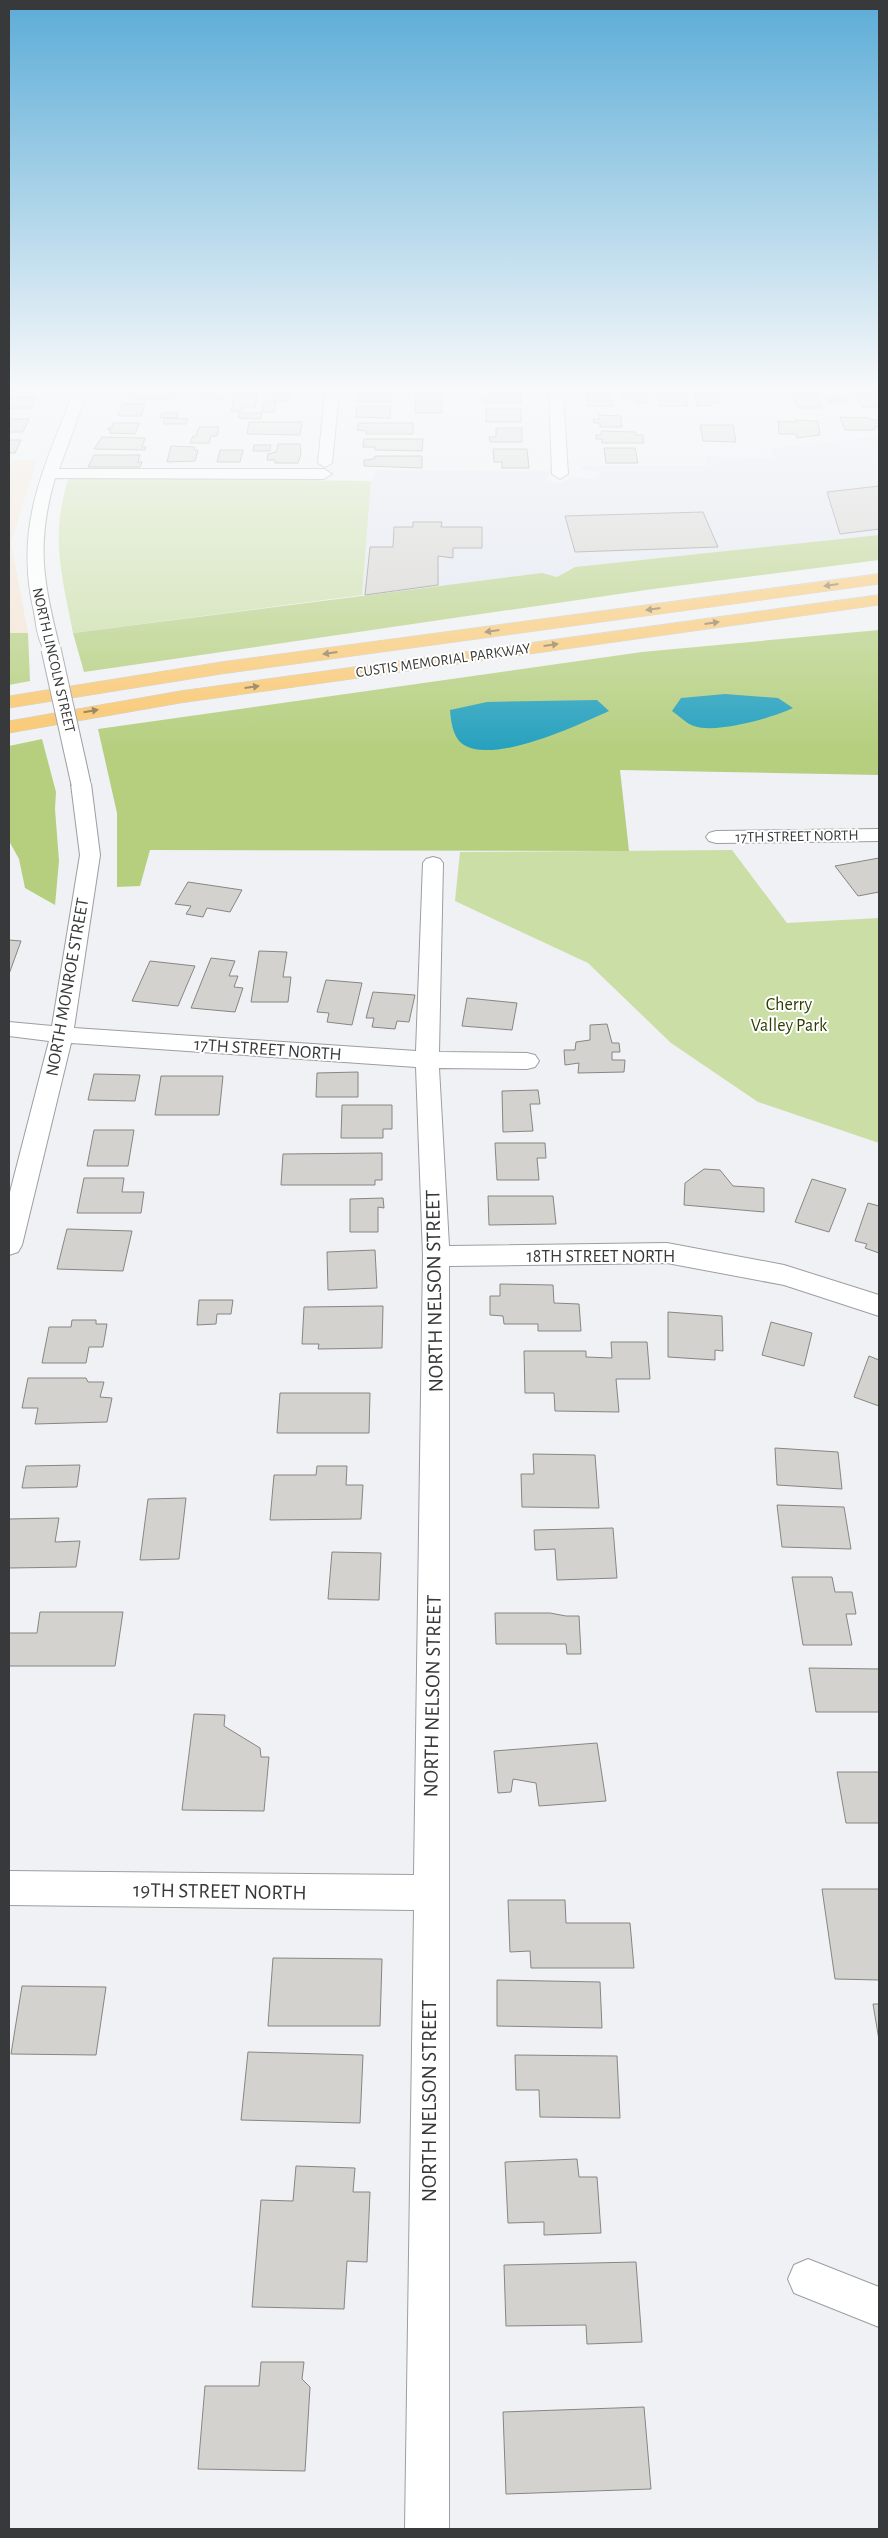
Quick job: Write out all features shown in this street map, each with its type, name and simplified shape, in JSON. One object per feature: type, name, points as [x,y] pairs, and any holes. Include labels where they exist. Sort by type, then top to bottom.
[{"type":"highway","name":"CUSTIS MEMORIAL PARKWAY","points":[[9,702],[221,668],[879,579]]},
{"type":"highway","name":"CUSTIS MEMORIAL PARKWAY","points":[[9,727],[180,696],[879,600]]},
{"type":"street","name":"NORTH LINCOLN STREET","points":[[37,511],[34,554],[36,582],[82,784]]},
{"type":"street","name":"NORTH MONROE STREET","points":[[9,1245],[62,1035],[90,855],[82,784]]},
{"type":"street","name":"17TH STREET NORTH","points":[[716,837],[879,835]]},
{"type":"street","name":"NORTH NELSON STREET","points":[[427,2529],[436,1256],[427,1060],[433,863]]},
{"type":"street","name":"17TH STREET NORTH","points":[[9,1029],[62,1035],[427,1060],[527,1061]]},
{"type":"street","name":"18TH STREET NORTH","points":[[436,1256],[667,1253],[784,1275],[848,1294],[879,1306]]},
{"type":"street","name":"19TH STREET NORTH","points":[[9,1888],[430,1894]]},
{"type":"street","points":[[808,2280],[879,2307]]},
{"type":"shaded area","points":[[9,511],[21,511],[11,542],[28,633],[9,633]]},
{"type":"shaded area","points":[[369,511],[879,511],[879,535],[575,567],[557,577],[544,575],[362,595]]},
{"type":"green space","points":[[61,511],[369,511],[362,595],[73,633],[62,575],[59,538]]},
{"type":"green space","points":[[879,535],[879,560],[653,589],[84,672],[73,633],[542,573],[557,577],[575,567]]},
{"type":"green space","points":[[879,630],[879,775],[620,770],[629,851],[150,850],[140,886],[117,887],[117,813],[98,729],[642,652]]},
{"type":"green space","points":[[9,633],[28,633],[30,681],[9,685]]},
{"type":"green space","points":[[42,739],[56,792],[55,809],[59,861],[55,905],[25,888],[19,859],[9,841],[9,746]]},
{"type":"green space","name":"Cherry Valley Park","points":[[732,850],[787,923],[879,918],[879,1143],[758,1102],[671,1043],[588,963],[455,901],[460,852]]},
{"type":"water","points":[[725,694],[778,698],[793,708],[744,724],[716,728],[694,726],[672,711],[681,698]]},
{"type":"water","points":[[597,700],[609,711],[558,733],[496,750],[478,750],[464,745],[457,738],[451,720],[450,710],[487,702]]},
{"type":"building","points":[[833,511],[879,511],[879,529],[840,534]]},
{"type":"building","points":[[703,512],[718,547],[575,552],[565,516]]},
{"type":"building","points":[[413,522],[442,522],[441,527],[482,527],[482,548],[453,548],[453,558],[438,556],[438,585],[365,595],[370,547],[393,547],[394,527],[413,527]]},
{"type":"building","points":[[879,858],[879,892],[858,896],[835,866]]},
{"type":"building","points":[[188,882],[242,890],[230,912],[207,908],[203,917],[186,914],[191,906],[175,904]]},
{"type":"building","points":[[9,940],[21,941],[9,974]]},
{"type":"building","points":[[259,951],[287,952],[283,977],[291,977],[288,1002],[251,1002]]},
{"type":"building","points":[[211,958],[235,961],[229,976],[238,976],[234,987],[243,988],[235,1012],[191,1008]]},
{"type":"building","points":[[150,961],[195,966],[178,1006],[132,1001]]},
{"type":"building","points":[[326,980],[362,983],[352,1025],[327,1022],[329,1013],[317,1012]]},
{"type":"building","points":[[373,992],[415,995],[409,1022],[397,1021],[395,1029],[372,1027],[374,1018],[366,1018]]},
{"type":"building","points":[[467,998],[517,1003],[512,1030],[462,1026]]},
{"type":"building","points":[[607,1024],[612,1043],[619,1043],[620,1052],[612,1052],[612,1060],[625,1060],[624,1072],[578,1073],[579,1063],[565,1065],[564,1050],[575,1050],[576,1042],[590,1040],[590,1025]]},
{"type":"building","points":[[358,1072],[358,1097],[316,1097],[317,1073]]},
{"type":"building","points":[[94,1074],[140,1075],[135,1101],[88,1100]]},
{"type":"building","points":[[161,1076],[223,1076],[219,1115],[155,1115]]},
{"type":"building","points":[[538,1090],[540,1104],[530,1104],[533,1131],[503,1132],[502,1091]]},
{"type":"building","points":[[342,1105],[392,1105],[392,1129],[383,1129],[383,1138],[341,1138]]},
{"type":"building","points":[[94,1130],[134,1130],[128,1166],[87,1166]]},
{"type":"building","points":[[495,1143],[545,1143],[546,1158],[537,1158],[539,1180],[497,1180]]},
{"type":"building","points":[[382,1153],[382,1180],[375,1180],[375,1185],[281,1185],[283,1154]]},
{"type":"building","points":[[704,1169],[720,1170],[733,1186],[764,1188],[764,1212],[684,1205],[685,1183]]},
{"type":"building","points":[[84,1178],[124,1178],[122,1192],[144,1192],[141,1213],[77,1213]]},
{"type":"building","points":[[812,1179],[846,1189],[829,1232],[795,1222]]},
{"type":"building","points":[[488,1196],[553,1196],[556,1224],[489,1225]]},
{"type":"building","points":[[383,1198],[384,1208],[378,1207],[378,1232],[350,1232],[350,1199]]},
{"type":"building","points":[[868,1203],[879,1206],[879,1253],[865,1248],[867,1244],[855,1241]]},
{"type":"building","points":[[67,1229],[132,1231],[123,1271],[57,1269]]},
{"type":"building","points":[[375,1250],[377,1288],[328,1290],[327,1252]]},
{"type":"building","points":[[500,1284],[553,1285],[554,1303],[579,1304],[581,1331],[538,1331],[538,1324],[504,1324],[503,1316],[490,1315],[490,1296],[500,1296]]},
{"type":"building","points":[[199,1300],[233,1300],[231,1314],[217,1314],[216,1324],[197,1325]]},
{"type":"building","points":[[383,1306],[382,1348],[318,1349],[319,1344],[302,1344],[304,1307]]},
{"type":"building","points":[[668,1312],[722,1316],[723,1351],[715,1350],[715,1360],[668,1357]]},
{"type":"building","points":[[72,1320],[96,1320],[96,1324],[107,1324],[103,1347],[89,1347],[86,1363],[42,1363],[49,1327],[71,1327]]},
{"type":"building","points":[[771,1322],[812,1333],[804,1366],[762,1355]]},
{"type":"building","points":[[611,1342],[647,1342],[650,1379],[616,1379],[619,1412],[555,1411],[554,1393],[525,1393],[524,1351],[586,1351],[586,1357],[612,1358]]},
{"type":"building","points":[[869,1356],[879,1360],[879,1406],[854,1397]]},
{"type":"building","points":[[28,1378],[86,1378],[88,1382],[104,1382],[100,1397],[112,1398],[107,1422],[35,1424],[38,1408],[22,1408]]},
{"type":"building","points":[[280,1393],[370,1393],[369,1433],[277,1433]]},
{"type":"building","points":[[775,1448],[838,1452],[842,1489],[777,1485]]},
{"type":"building","points":[[533,1454],[595,1455],[599,1508],[522,1507],[521,1474],[534,1474]]},
{"type":"building","points":[[80,1465],[77,1487],[22,1488],[26,1466]]},
{"type":"building","points":[[317,1466],[347,1466],[346,1485],[363,1485],[361,1519],[270,1520],[274,1475],[316,1475]]},
{"type":"building","points":[[186,1498],[179,1559],[140,1560],[148,1499]]},
{"type":"building","points":[[777,1505],[844,1507],[851,1549],[782,1547]]},
{"type":"building","points":[[59,1518],[55,1542],[80,1541],[76,1567],[9,1568],[9,1519]]},
{"type":"building","points":[[613,1528],[617,1578],[557,1580],[555,1549],[535,1550],[534,1530]]},
{"type":"building","points":[[332,1552],[381,1553],[379,1600],[328,1599]]},
{"type":"building","points":[[792,1577],[832,1577],[835,1592],[852,1592],[856,1614],[846,1614],[852,1645],[803,1645]]},
{"type":"building","points":[[40,1612],[123,1612],[115,1666],[9,1666],[9,1633],[37,1633]]},
{"type":"building","points":[[495,1613],[550,1613],[579,1616],[581,1654],[567,1654],[566,1644],[496,1644]]},
{"type":"building","points":[[809,1668],[879,1669],[879,1712],[816,1712]]},
{"type":"building","points":[[194,1714],[225,1715],[224,1726],[260,1748],[261,1757],[269,1757],[264,1811],[182,1810]]},
{"type":"building","points":[[597,1743],[606,1801],[539,1806],[536,1783],[513,1779],[511,1792],[498,1793],[494,1751]]},
{"type":"building","points":[[837,1772],[879,1772],[879,1823],[846,1823]]},
{"type":"building","points":[[822,1889],[879,1889],[879,1980],[835,1979]]},
{"type":"building","points":[[508,1900],[565,1900],[566,1923],[630,1923],[634,1968],[531,1968],[530,1951],[510,1952]]},
{"type":"building","points":[[273,1958],[382,1959],[380,2026],[268,2026]]},
{"type":"building","points":[[497,1980],[600,1982],[602,2028],[497,2026]]},
{"type":"building","points":[[22,1986],[106,1987],[96,2055],[11,2054]]},
{"type":"building","points":[[873,2004],[879,2004],[879,2040]]},
{"type":"building","points":[[248,2052],[363,2055],[360,2123],[241,2120]]},
{"type":"building","points":[[515,2055],[617,2056],[620,2118],[540,2117],[539,2090],[516,2090]]},
{"type":"building","points":[[577,2159],[579,2177],[597,2177],[601,2233],[544,2235],[544,2222],[508,2223],[505,2162]]},
{"type":"building","points":[[296,2166],[355,2168],[353,2192],[370,2192],[367,2262],[347,2261],[344,2309],[252,2307],[261,2200],[293,2201]]},
{"type":"building","points":[[636,2262],[642,2342],[587,2344],[586,2325],[506,2326],[504,2265]]},
{"type":"building","points":[[261,2362],[304,2362],[302,2379],[310,2387],[305,2471],[198,2469],[205,2386],[259,2386]]},
{"type":"building","points":[[644,2407],[651,2489],[506,2494],[503,2412]]}]
